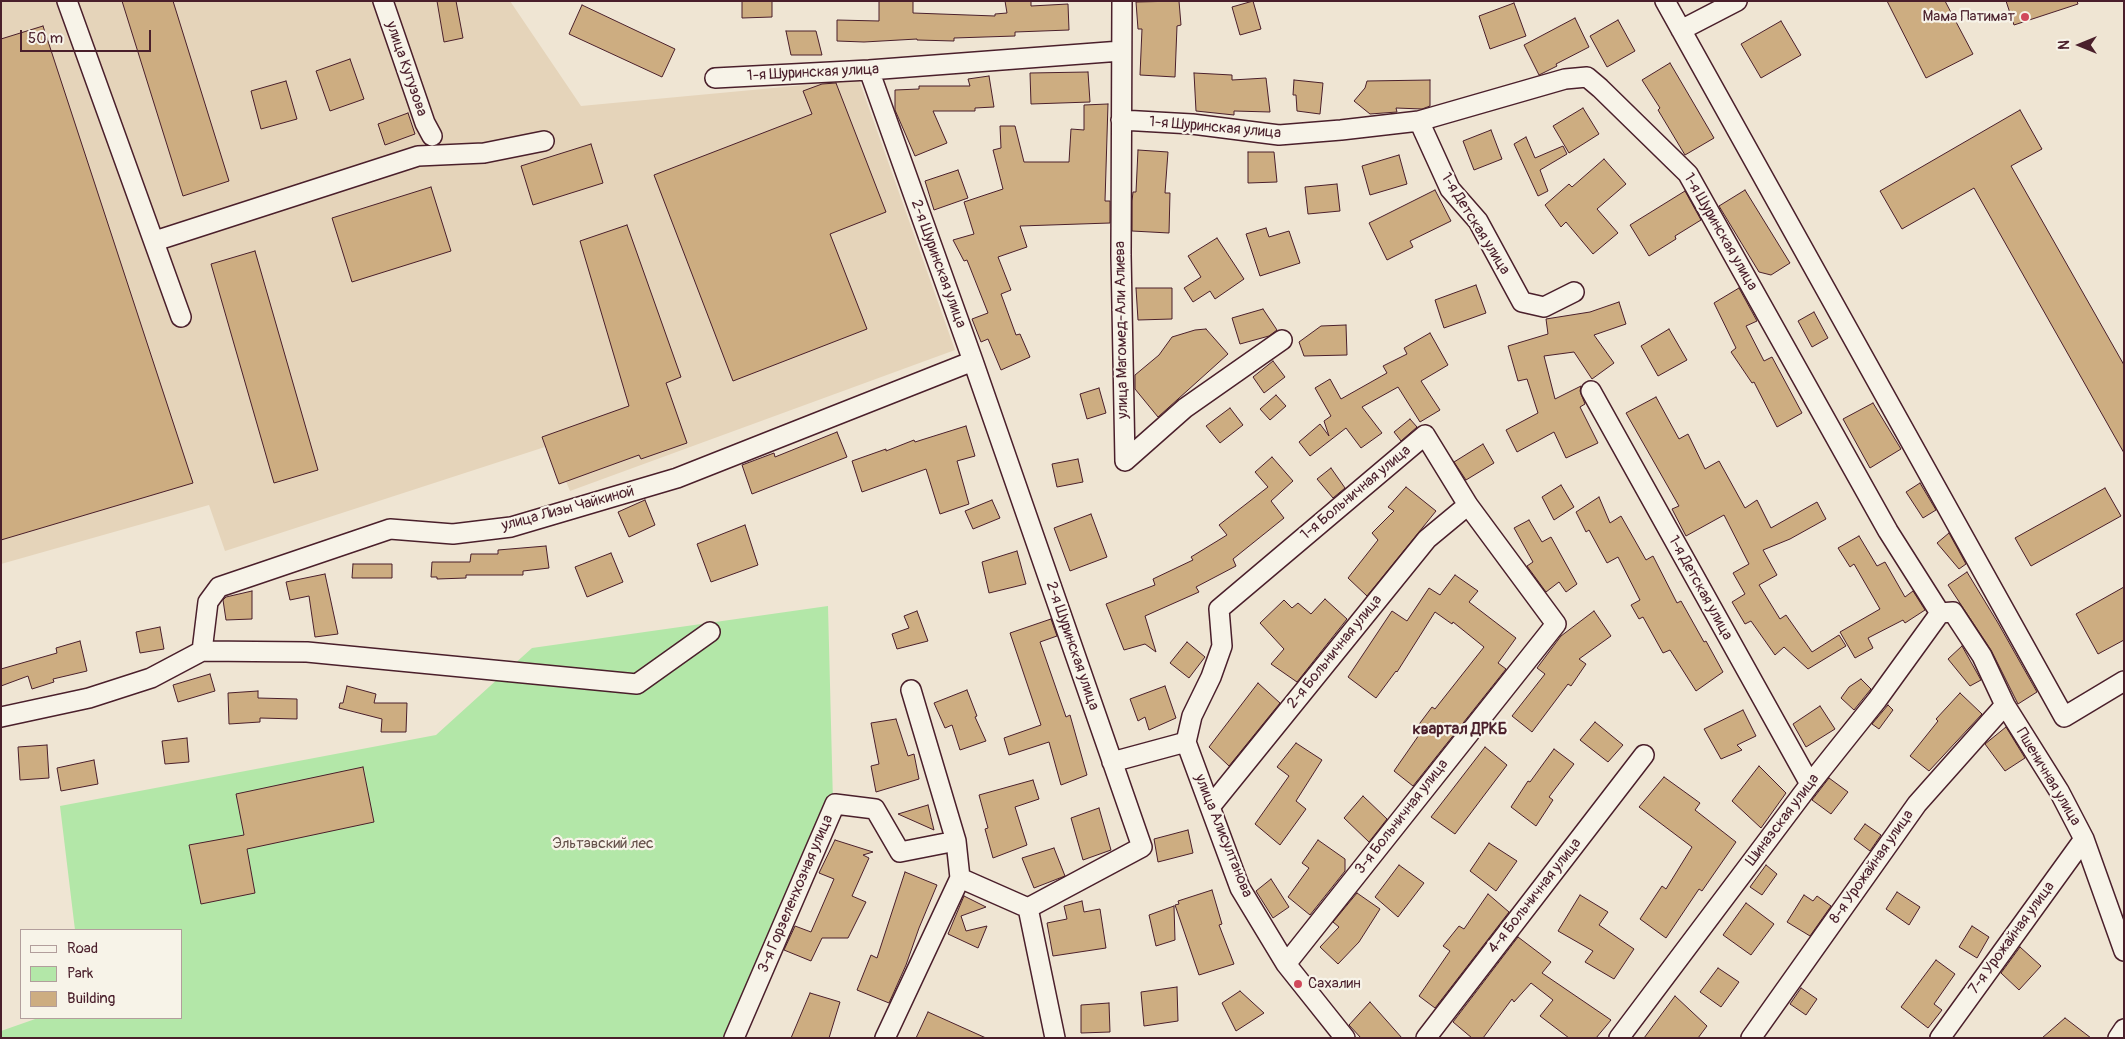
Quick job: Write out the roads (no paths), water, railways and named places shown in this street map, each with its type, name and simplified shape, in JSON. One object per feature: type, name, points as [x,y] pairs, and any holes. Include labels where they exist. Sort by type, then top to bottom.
[{"type":"street","points":[[67,1],[181,317]]},
{"type":"street","name":"улица Кутузова","points":[[383,1],[425,123],[432,136]]},
{"type":"street","name":"улица Магомед-Али Алиева","points":[[1122,1],[1121,265],[1125,461],[1185,408],[1282,340]]},
{"type":"street","points":[[1665,1],[2064,718],[2124,681]]},
{"type":"street","points":[[1681,30],[1737,1]]},
{"type":"street","name":"1-я Шуринская улица","points":[[715,78],[869,70],[1121,51]]},
{"type":"street","name":"2-я Шуринская улица","points":[[869,70],[973,361],[1142,847],[1028,908]]},
{"type":"street","name":"1-я Шуринская улица","points":[[1121,120],[1192,124],[1279,135],[1341,130],[1419,121],[1565,79],[1587,77],[1688,174],[1888,531],[1946,612]]},
{"type":"street","name":"1-я Детская улица","points":[[1419,121],[1450,189],[1478,222],[1522,302],[1544,307],[1574,292]]},
{"type":"street","points":[[155,241],[418,156],[484,153],[544,141]]},
{"type":"street","name":"улица Лизы Чайкиной","points":[[202,651],[208,602],[218,586],[390,528],[454,534],[511,527],[677,478],[973,361]]},
{"type":"street","name":"1-я Детская улица","points":[[1591,391],[1810,784]]},
{"type":"street","name":"1-я Больничная улица","points":[[1186,742],[1192,716],[1211,677],[1222,646],[1219,609],[1425,435],[1468,505],[1556,624]]},
{"type":"street","name":"2-я Больничная улица","points":[[1210,807],[1427,539],[1468,505]]},
{"type":"street","name":"Пшеничная улица","points":[[1946,612],[1982,656],[2005,705],[2059,792],[2084,839],[2124,951]]},
{"type":"street","name":"Шиназская улица","points":[[1619,1038],[1810,784],[1946,612]]},
{"type":"street","name":"3-я Больничная улица","points":[[1286,964],[1556,624]]},
{"type":"street","points":[[1,717],[89,698],[150,678],[202,651],[307,652],[637,684],[710,632]]},
{"type":"street","points":[[885,1038],[960,878],[956,841],[911,690]]},
{"type":"street","name":"8-я Урожайная улица","points":[[1751,1038],[1917,804],[2005,705]]},
{"type":"street","points":[[1112,762],[1186,742]]},
{"type":"street","name":"улица Алисултанова","points":[[1186,742],[1240,888],[1286,964],[1345,1038]]},
{"type":"street","name":"4-я Больничная улица","points":[[1426,1038],[1644,755]]},
{"type":"street","name":"3-я Горзеленхозная улица","points":[[734,1038],[835,804],[875,809],[900,852],[956,841]]},
{"type":"street","name":"7-я Урожайная улица","points":[[1940,1038],[2084,839]]},
{"type":"street","points":[[960,878],[1028,908],[1055,1038],[1059,1038]]},
{"type":"street","points":[[2118,1038],[2124,1029]]},
{"type":"place","name":"Мама Патимат","points":[[2025,17]]},
{"type":"place","name":"Сахалин","points":[[1298,984]]},
{"type":"district","name":"квартал ДРКБ","points":[[1460,730]]},
{"type":"park label","name":"Эльтавский лес","points":[[603,844]]}]
